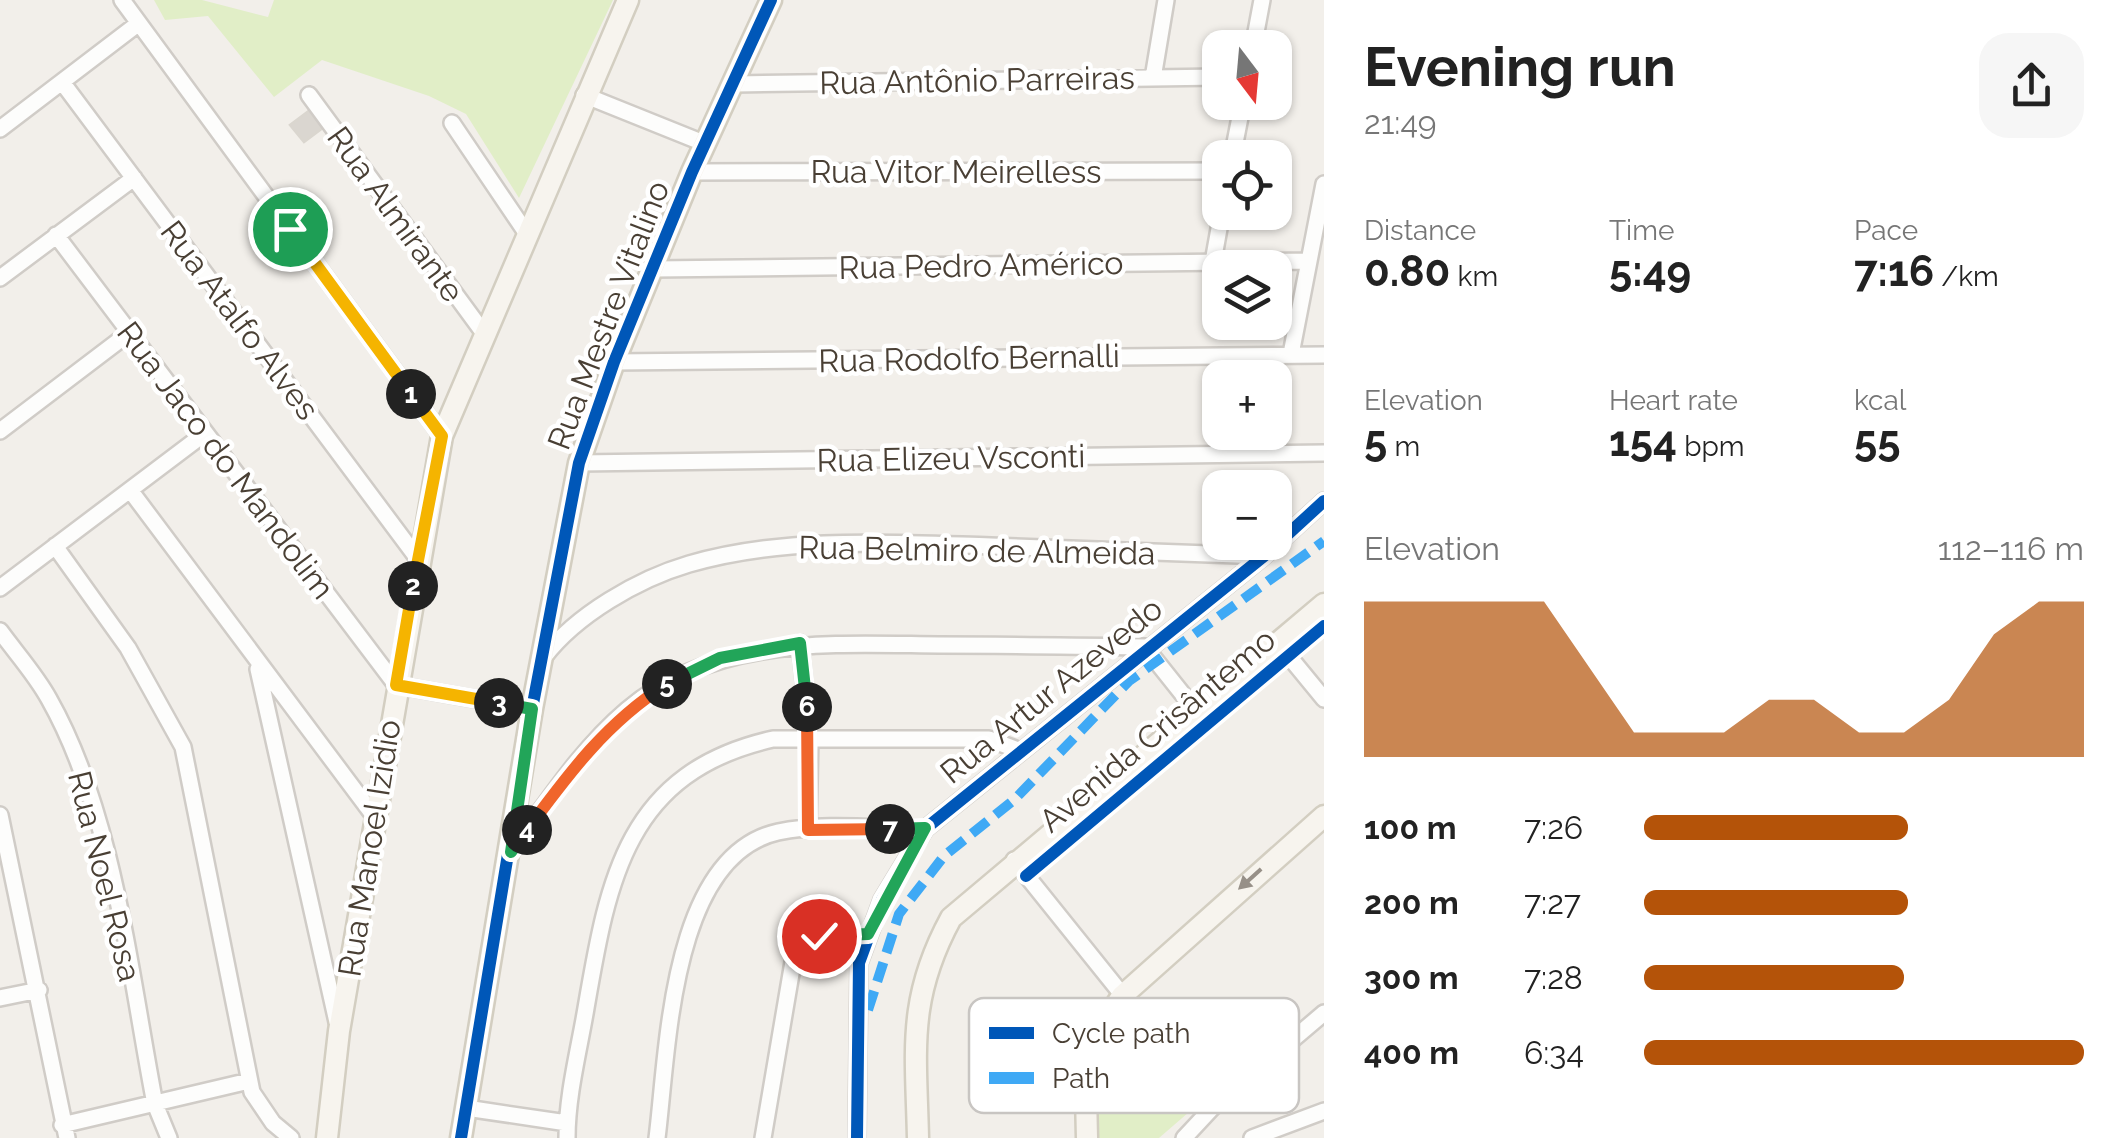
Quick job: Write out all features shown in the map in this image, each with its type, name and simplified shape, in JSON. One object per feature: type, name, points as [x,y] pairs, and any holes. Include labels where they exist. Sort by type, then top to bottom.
[{"type":"street","points":[[122,0],[442,436]]},
{"type":"street","name":"Rua Manoel Izidio","points":[[326,1138],[374,816],[442,436],[584,95],[628,0]]},
{"type":"street","name":"Rua Mestre Vitalino","points":[[461,1138],[532,709],[579,463],[614,362],[692,172],[771,0]]},
{"type":"street","points":[[1153,78],[1166,0]]},
{"type":"street","points":[[1257,30],[1262,0]]},
{"type":"street","points":[[0,128],[139,23]]},
{"type":"street","name":"Rua Antônio Parreiras","points":[[735,84],[1202,77]]},
{"type":"street","name":"Rua Atalfo Alves","points":[[62,82],[418,559]]},
{"type":"street","name":"Rua Almirante","points":[[309,95],[483,332]]},
{"type":"street","points":[[584,95],[706,144]]},
{"type":"street","points":[[452,123],[527,234]]},
{"type":"street","name":"Rua Vitor Meirelless","points":[[692,172],[1202,171]]},
{"type":"street","points":[[0,278],[134,178]]},
{"type":"street","points":[[1291,354],[1324,184]]},
{"type":"street","name":"Rua Jaco do Mandolim","points":[[56,235],[396,685]]},
{"type":"street","name":"Rua Pedro Américo","points":[[1292,261],[1307,261]]},
{"type":"street","name":"Rua Pedro Américo","points":[[654,269],[1202,262]]},
{"type":"street","points":[[0,431],[130,333]]},
{"type":"street","name":"Rua Rodolfo Bernalli","points":[[614,362],[1324,355]]},
{"type":"street","points":[[0,588],[204,434]]},
{"type":"street","name":"Rua Elizeu Vsconti","points":[[579,463],[1324,454]]},
{"type":"street","points":[[130,490],[374,816]]},
{"type":"street","name":"Rua Artur Azevedo","points":[[1292,530],[1324,501]]},
{"type":"street","name":"Rua Belmiro de Almeida","points":[[543,659],[562,634],[631,590],[688,564],[778,548],[911,544],[1202,554]]},
{"type":"street","points":[[55,546],[128,648],[182,747],[249,1081],[274,1124],[291,1138]]},
{"type":"street","name":"Rua Artur Azevedo","points":[[858,1138],[859,964],[868,934],[925,828],[1259,560]]},
{"type":"street","points":[[918,1138],[916,1022],[927,962],[951,918],[1193,707],[1324,604]]},
{"type":"street","name":"Rua Noel Rosa","points":[[0,631],[48,698],[78,761],[99,822],[156,1104],[169,1138]]},
{"type":"street","points":[[800,643],[810,737],[808,830]]},
{"type":"street","points":[[511,852],[577,762],[628,709],[682,675],[720,658],[800,643],[1149,651],[1193,707]]},
{"type":"street","points":[[1278,643],[1324,699]]},
{"type":"street","points":[[256,660],[339,1031]]},
{"type":"street","points":[[396,685],[532,709]]},
{"type":"street","points":[[466,1108],[567,1130],[611,880],[644,818],[677,780],[717,758],[760,742],[810,737],[989,739],[1018,750]]},
{"type":"street","points":[[0,815],[39,990],[64,1132],[249,1081]]},
{"type":"street","points":[[1014,860],[1122,996],[1324,816]]},
{"type":"street","points":[[657,1138],[681,962],[694,916],[718,873],[737,853],[776,832],[925,828]]},
{"type":"street","points":[[763,1138],[793,962],[802,946],[819,936],[868,934]]},
{"type":"street","points":[[0,998],[39,990]]},
{"type":"street","points":[[1299,1034],[1324,1013]]},
{"type":"street","points":[[1252,1138],[1324,1111]]},
{"type":"street","points":[[1086,1113],[1087,1138]]},
{"type":"street","points":[[1184,1138],[1207,1113]]},
{"type":"green space","points":[[154,0],[202,0],[268,17],[274,0],[613,0],[519,198],[466,114],[429,96],[322,60],[274,97],[208,16],[165,20]]},
{"type":"green space","points":[[1093,1113],[1188,1113],[1159,1138],[1096,1138]]},
{"type":"building","points":[[314,107],[328,124],[304,142],[290,125]]},
{"type":"marked path","points":[[868,1010],[899,914],[944,856],[1014,800],[1129,681],[1324,541]]},
{"type":"cycle path","points":[[461,1138],[532,709],[579,463],[614,362],[692,172],[771,0]]},
{"type":"cycle path","points":[[857,1138],[859,963],[882,900],[925,829],[1264,556],[1324,501]]},
{"type":"cycle path","name":"Avenida Crisântemo","points":[[1026,876],[1324,626]]},
{"type":"route","points":[[290,229],[442,436],[396,685],[532,709],[511,852],[577,762],[628,709],[682,675],[720,658],[800,643],[810,737],[808,830],[925,828],[882,900],[868,934],[819,936]]}]
